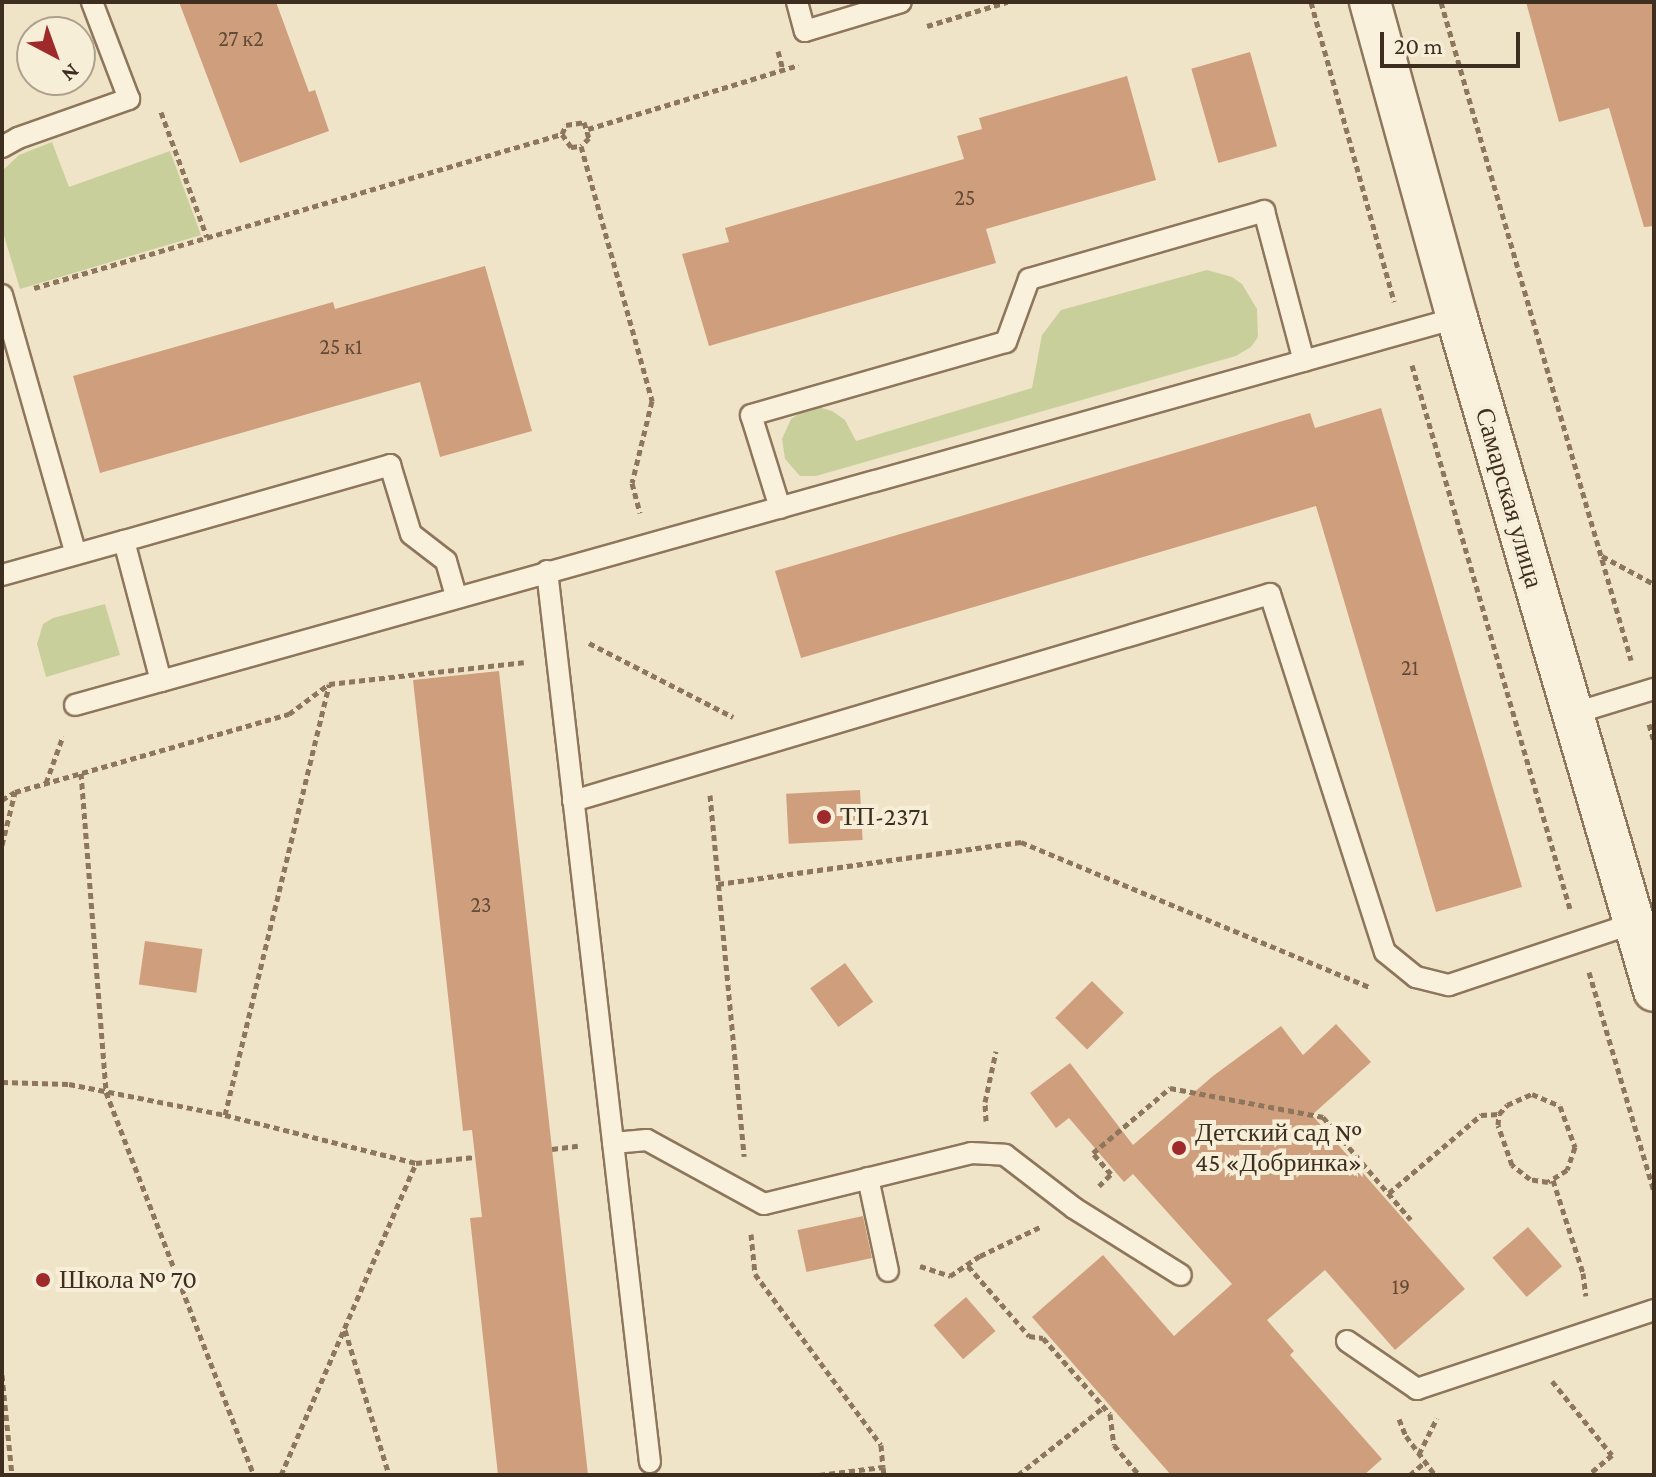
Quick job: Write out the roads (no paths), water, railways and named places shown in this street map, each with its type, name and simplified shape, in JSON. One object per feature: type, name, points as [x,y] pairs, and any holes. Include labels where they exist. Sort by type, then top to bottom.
[{"type":"street","name":"Самарская улица","points":[[1370,2],[1457,318],[1653,982]]},
{"type":"lane","points":[[2,147],[18,138],[129,99],[92,2]]},
{"type":"lane","points":[[797,2],[805,31],[901,2]]},
{"type":"lane","points":[[780,508],[751,415],[1006,342],[1029,279],[1264,211],[1304,361]]},
{"type":"lane","points":[[2,296],[76,554]]},
{"type":"lane","points":[[75,705],[1457,318]]},
{"type":"lane","points":[[2,575],[390,465],[411,534],[446,561],[456,596]]},
{"type":"lane","points":[[124,541],[161,681]]},
{"type":"lane","points":[[547,571],[650,1462]]},
{"type":"lane","points":[[573,801],[1270,594],[1385,952],[1416,977],[1449,985],[1634,923]]},
{"type":"lane","points":[[1572,714],[1647,691]]},
{"type":"lane","points":[[613,1143],[647,1140],[764,1204],[971,1153],[1005,1155],[1074,1208],[1181,1275]]},
{"type":"lane","points":[[868,1178],[888,1269]]},
{"type":"lane","points":[[1347,1341],[1417,1389],[1654,1310]]},
{"type":"place","name":"ТП-2371","points":[[824,817]]},
{"type":"place","name":"Детский сад № 45 «Добринка»","points":[[1179,1148]]},
{"type":"place","name":"Школа № 70","points":[[43,1280]]}]
